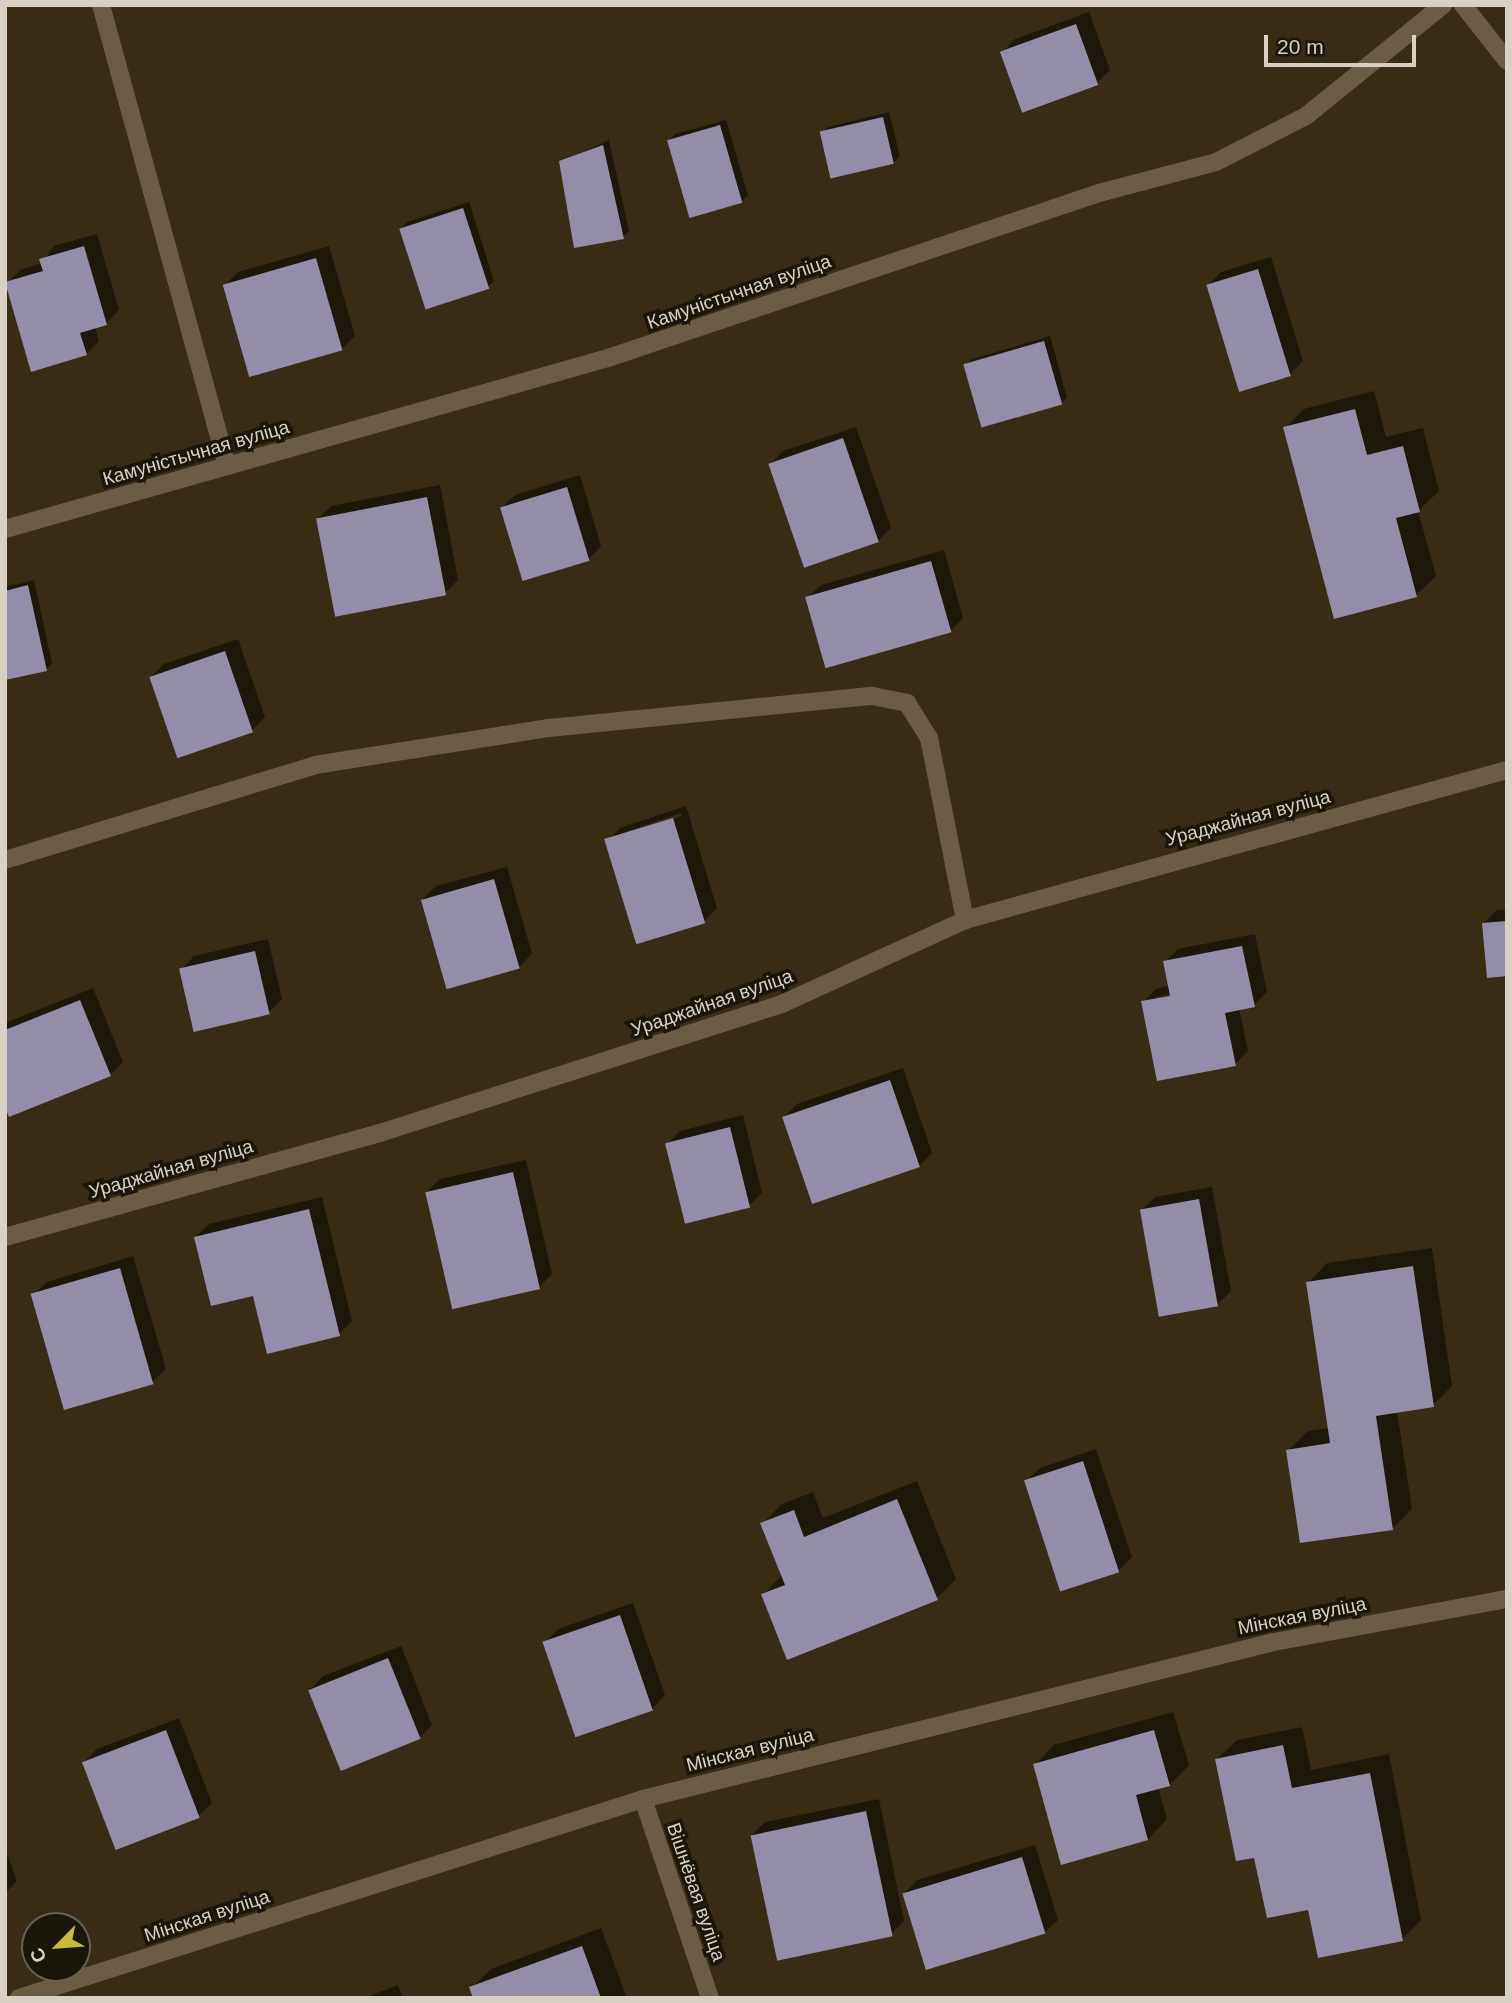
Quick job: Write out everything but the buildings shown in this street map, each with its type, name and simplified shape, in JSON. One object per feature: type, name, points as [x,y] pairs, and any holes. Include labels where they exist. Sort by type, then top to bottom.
[{"type":"street","points":[[101,5],[228,466]]},
{"type":"street","name":"Камуністычная вуліца","points":[[5,529],[608,358],[1099,193],[1216,162],[1306,116],[1443,5]]},
{"type":"street","points":[[1463,5],[1507,61]]},
{"type":"street","points":[[5,860],[315,765],[549,728],[872,696],[907,703],[929,738],[965,920]]},
{"type":"street","name":"Ураджайная вуліца","points":[[5,1237],[380,1133],[784,1003],[965,920],[1507,770]]},
{"type":"street","name":"Мінская вуліца","points":[[19,1998],[643,1799],[1274,1642],[1507,1599]]},
{"type":"street","name":"Вішнёвая вуліца","points":[[643,1799],[710,1998]]}]
